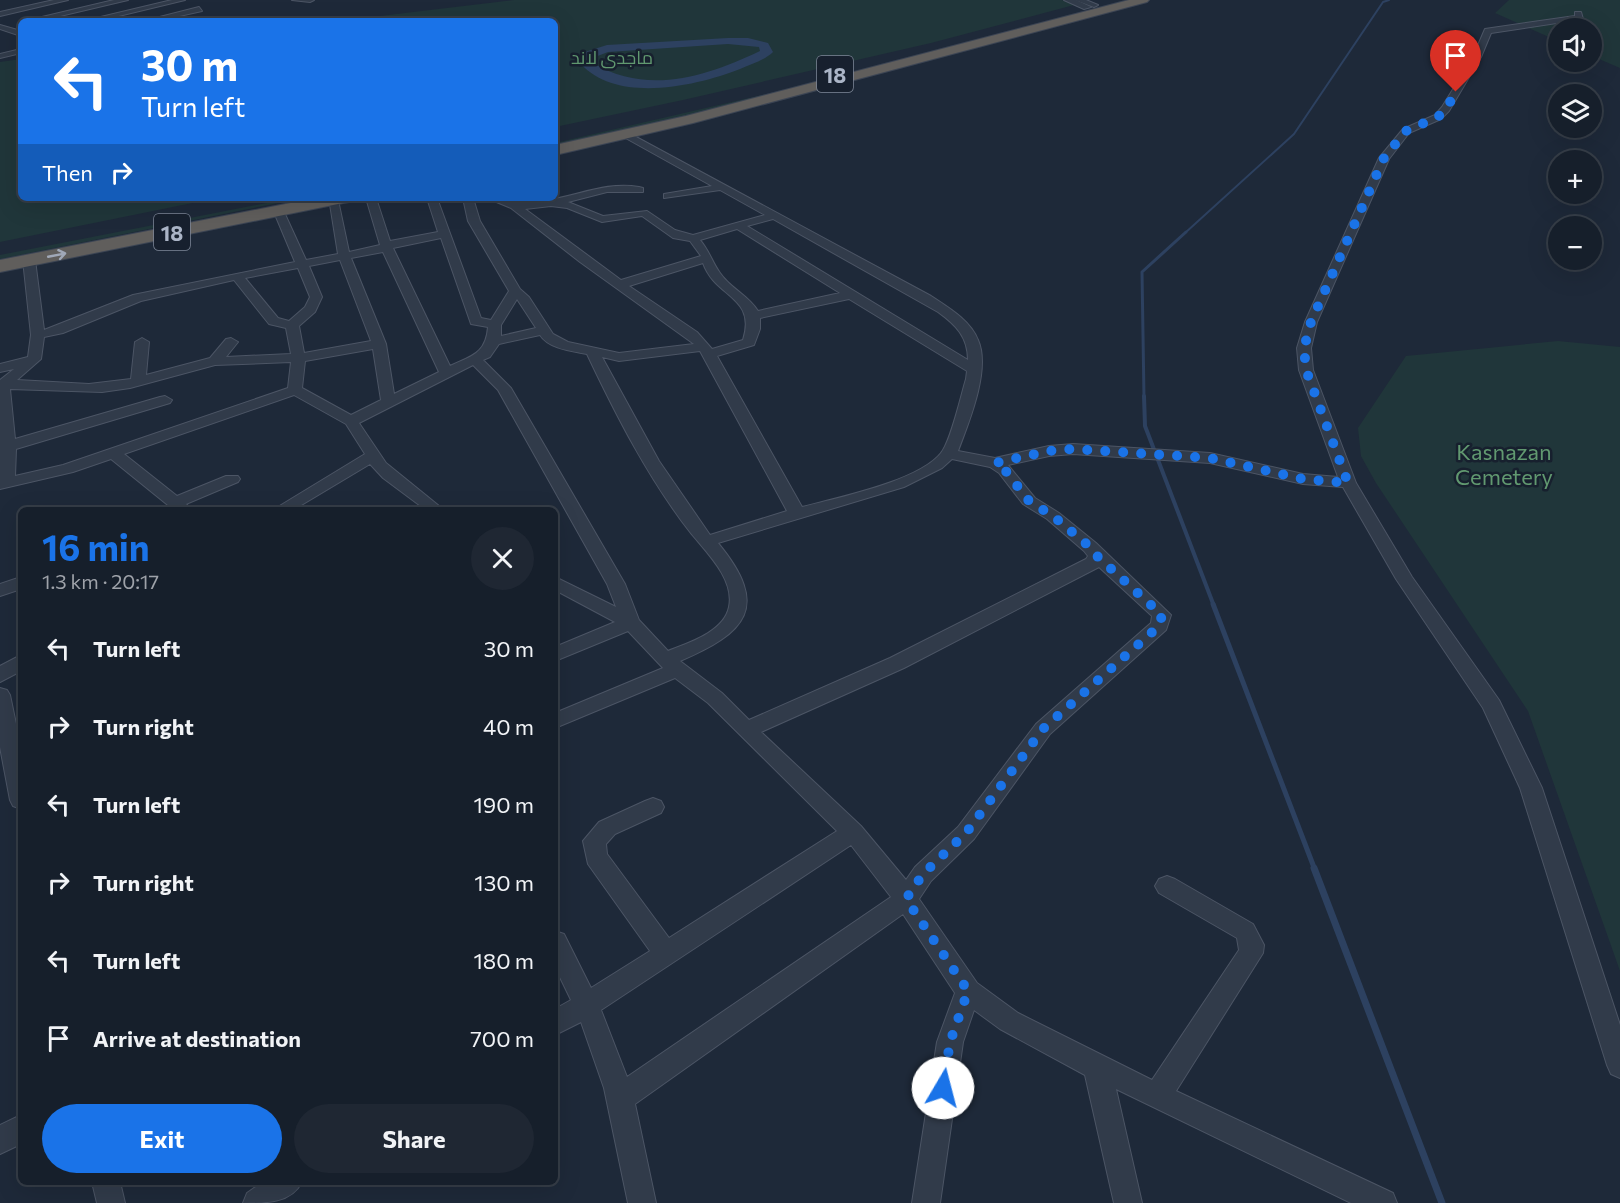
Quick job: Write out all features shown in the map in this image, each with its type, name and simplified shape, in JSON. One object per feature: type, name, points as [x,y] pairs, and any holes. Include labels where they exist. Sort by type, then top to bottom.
[{"type":"highway","name":"18","points":[[558,138],[778,88],[989,34],[1087,4],[1114,0]]},
{"type":"highway","name":"18","points":[[558,149],[1004,38],[1143,0]]},
{"type":"highway","points":[[989,34],[1004,38]]},
{"type":"highway","name":"18","points":[[0,251],[313,201]]},
{"type":"highway","points":[[247,218],[267,208],[317,201]]},
{"type":"highway","name":"18","points":[[0,266],[247,218],[277,205]]},
{"type":"street","points":[[0,12],[47,0]]},
{"type":"street","points":[[0,12],[64,0]]},
{"type":"street","points":[[42,18],[124,0]]},
{"type":"street","points":[[101,18],[181,0]]},
{"type":"street","points":[[196,0],[201,18]]},
{"type":"street","points":[[296,0],[310,0]]},
{"type":"street","points":[[1068,0],[1087,4]]},
{"type":"street","points":[[21,9],[50,18]]},
{"type":"street","points":[[161,18],[199,9]]},
{"type":"street","points":[[1578,14],[1580,17],[1488,31],[1477,57],[1446,109],[1438,117],[1406,131],[1384,158],[1311,322],[1304,348],[1306,370],[1348,483],[1405,579],[1492,705],[1531,788],[1620,1065]]},
{"type":"street","points":[[18,24],[0,27],[18,34]]},
{"type":"street","points":[[10,39],[18,36]]},
{"type":"street","points":[[0,56],[18,53]]},
{"type":"street","points":[[625,134],[927,299],[956,318],[974,345],[976,370],[949,454],[940,464],[919,475],[851,500],[796,513],[708,541]]},
{"type":"street","points":[[668,196],[722,187]]},
{"type":"street","points":[[515,206],[553,203],[593,192],[631,188],[639,190]]},
{"type":"street","points":[[331,201],[344,256],[379,344],[389,404]]},
{"type":"street","points":[[372,201],[386,246],[446,372]]},
{"type":"street","points":[[433,201],[476,321],[495,325]]},
{"type":"street","points":[[469,201],[474,221],[515,291],[525,300],[542,331],[548,337],[564,345],[593,353],[619,357],[707,351],[749,342],[754,330],[754,316],[743,298],[717,278],[708,265],[708,258],[693,238]]},
{"type":"street","points":[[501,201],[515,206],[534,223],[692,335],[707,351],[741,409],[796,513]]},
{"type":"street","points":[[553,203],[569,205],[602,219],[643,213],[649,215],[668,232],[682,238],[693,238],[773,216]]},
{"type":"street","points":[[277,205],[299,263],[316,297],[311,309],[292,325]]},
{"type":"street","points":[[737,225],[976,370]]},
{"type":"street","points":[[38,335],[105,324],[141,310],[154,294],[444,234]]},
{"type":"street","points":[[621,284],[708,258]]},
{"type":"street","points":[[1,385],[33,360],[38,335],[29,260]]},
{"type":"street","points":[[237,276],[274,321],[292,325]]},
{"type":"street","points":[[351,421],[485,354],[494,341],[495,325],[515,291]]},
{"type":"street","points":[[754,316],[853,294]]},
{"type":"street","points":[[292,325],[298,358],[295,390]]},
{"type":"street","points":[[494,341],[542,331]]},
{"type":"street","points":[[138,381],[142,342]]},
{"type":"street","points":[[215,361],[231,342]]},
{"type":"street","points":[[1,385],[90,389],[138,381],[189,365],[215,361],[298,358],[379,344]]},
{"type":"street","points":[[558,720],[670,665],[717,636],[738,610],[738,595],[730,574],[708,541],[693,525],[657,469],[593,353]]},
{"type":"street","points":[[474,359],[504,388],[616,584],[630,622]]},
{"type":"street","points":[[0,368],[33,360]]},
{"type":"street","points":[[1,385],[8,446],[3,483],[67,469],[295,390],[351,421],[372,456],[388,473],[432,507]]},
{"type":"street","points":[[8,446],[165,400]]},
{"type":"street","points":[[949,454],[995,463],[1049,451],[1073,449],[1210,458],[1303,479],[1348,483]]},
{"type":"street","points":[[113,453],[180,506],[232,479]]},
{"type":"street","points":[[286,507],[372,456]]},
{"type":"street","points":[[620,1098],[906,899],[923,874],[966,833],[1043,729],[1159,626],[1162,615],[1090,547],[1053,516],[1029,501],[1005,470],[995,463]]},
{"type":"street","points":[[746,730],[897,663],[1093,563],[1097,556]]},
{"type":"street","points":[[0,590],[18,584]]},
{"type":"street","points":[[558,585],[630,622],[670,665],[715,699],[853,832],[906,899],[968,991],[1009,1021],[1097,1067],[1383,1203]]},
{"type":"street","points":[[558,653],[630,622]]},
{"type":"street","points":[[0,675],[18,664]]},
{"type":"street","points":[[0,694],[18,778]]},
{"type":"street","points":[[653,807],[607,828],[594,841],[596,856],[666,953]]},
{"type":"street","points":[[558,1021],[587,1005],[853,832]]},
{"type":"street","points":[[1158,1095],[1251,953],[1252,945],[1245,931],[1167,886]]},
{"type":"street","points":[[558,948],[587,1005],[620,1098],[642,1203]]},
{"type":"street","points":[[926,1203],[950,1042],[968,991]]},
{"type":"street","points":[[1097,1067],[1128,1203]]},
{"type":"street","points":[[0,1140],[18,1131]]},
{"type":"street","points":[[107,1185],[111,1203]]},
{"type":"street","points":[[256,1203],[283,1185]]},
{"type":"green space","name":"ماجدی لاند","points":[[514,0],[1062,0],[1074,5],[931,43],[558,126],[558,18],[363,18]]},
{"type":"green space","points":[[1509,0],[1620,0],[1620,68],[1602,60],[1602,18],[1548,18],[1548,37],[1495,13]]},
{"type":"green space","points":[[18,59],[18,201],[202,201],[0,242],[0,62]]},
{"type":"green space","points":[[836,82],[558,146],[558,142],[814,83]]},
{"type":"green space","points":[[277,201],[288,201],[0,259],[0,255]]},
{"type":"green space","name":"Kasnazan Cemetery","points":[[1558,341],[1620,347],[1620,971],[1528,711],[1376,483],[1361,456],[1358,428],[1406,356]]},
{"type":"waterway","points":[[1185,233],[1294,134],[1383,2],[1389,0]]},
{"type":"waterway","points":[[728,41],[748,41],[764,45],[767,52],[702,77],[652,84],[629,83],[607,76],[587,64],[589,55],[607,49],[728,41]]},
{"type":"waterway","points":[[1144,398],[1142,272],[1186,232]]},
{"type":"waterway","points":[[1144,396],[1145,426],[1214,606]]},
{"type":"waterway","points":[[1213,604],[1315,870]]},
{"type":"waterway","points":[[1314,868],[1442,1203]]},
{"type":"route","points":[[943,1088],[950,1042],[968,991],[906,899],[923,874],[966,833],[1043,729],[1159,626],[1162,615],[1090,547],[1053,516],[1029,501],[1005,470],[995,463],[1049,451],[1073,449],[1210,458],[1303,479],[1348,483],[1306,370],[1304,348],[1311,322],[1384,158],[1406,131],[1438,117],[1446,109],[1456,92]]}]
